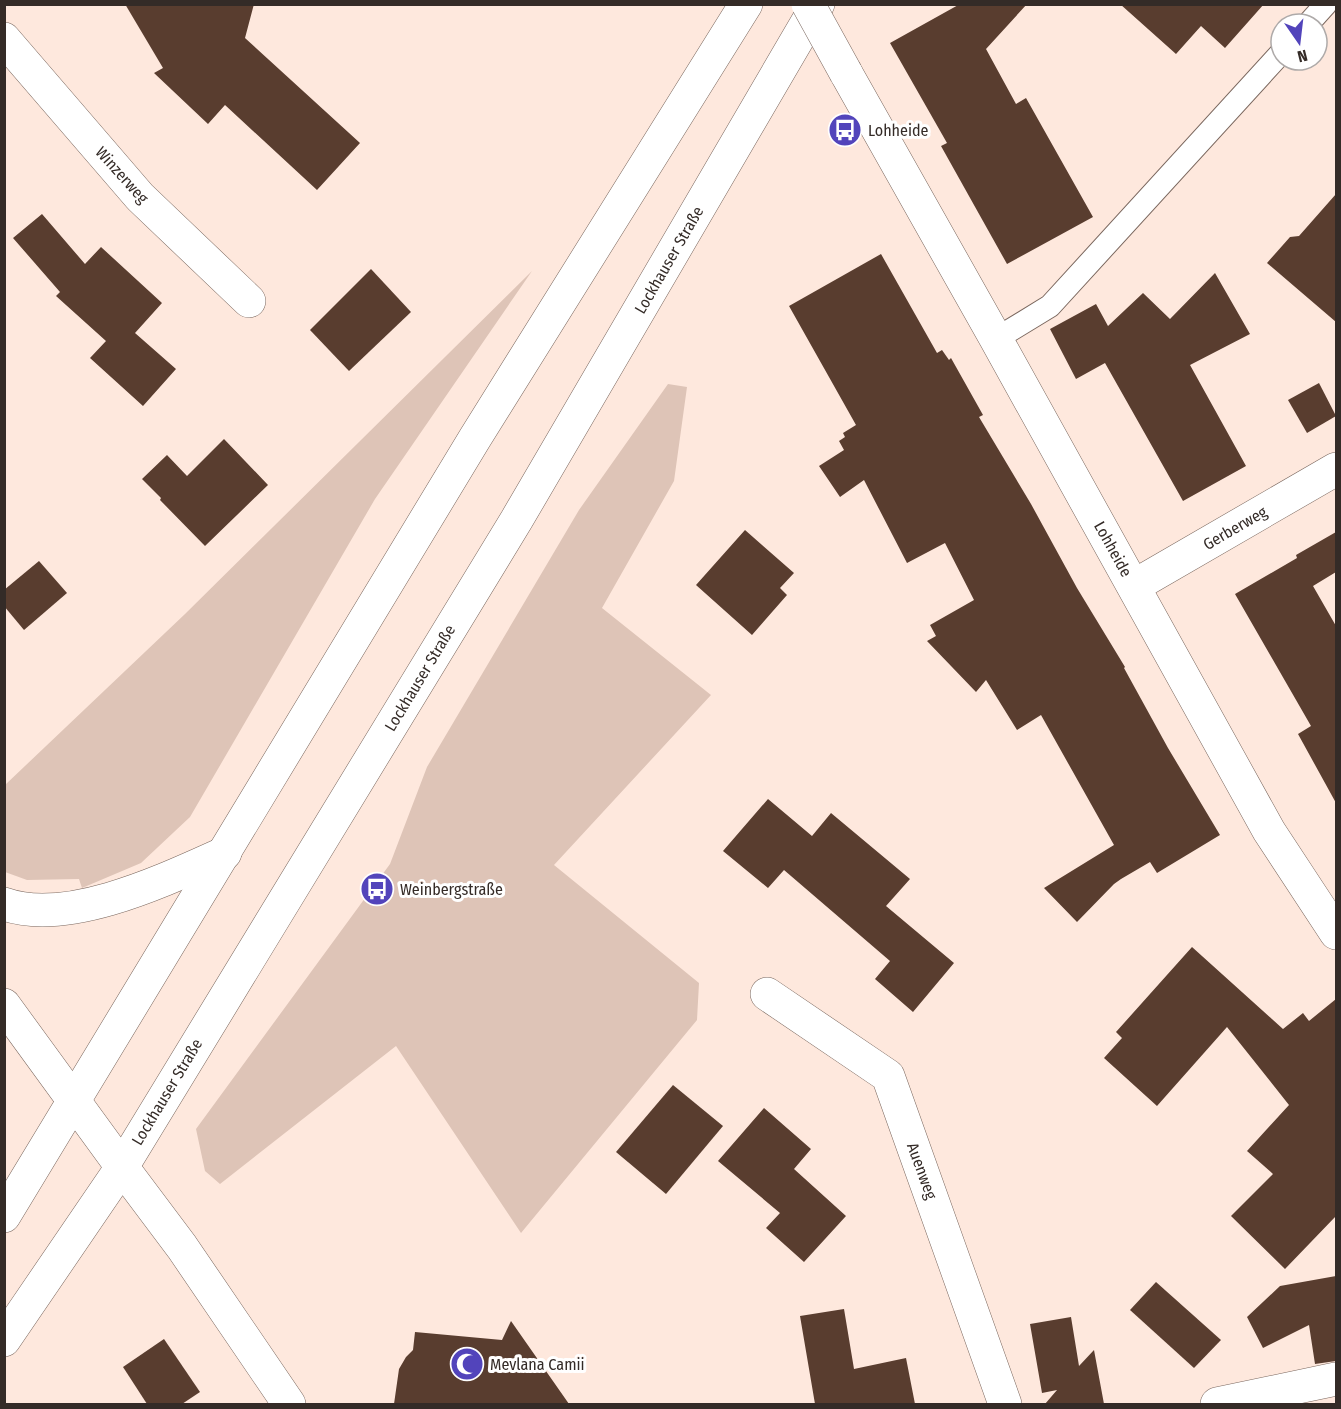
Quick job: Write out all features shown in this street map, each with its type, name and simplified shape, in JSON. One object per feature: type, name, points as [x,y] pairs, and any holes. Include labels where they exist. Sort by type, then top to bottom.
[{"type":"street","points":[[4,1216],[75,1103],[475,438],[746,4]]},
{"type":"street","name":"Lohheide","points":[[808,4],[1269,831],[1336,933]]},
{"type":"street","name":"Lockhauser Straße","points":[[4,1340],[122,1167],[517,519],[819,4]]},
{"type":"street","name":"Winzerweg","points":[[4,39],[140,197],[249,301]]},
{"type":"street","name":"Gerberweg","points":[[1134,586],[1336,469]]},
{"type":"street","points":[[4,904],[20,910],[63,909],[119,896],[170,878],[225,853]]},
{"type":"street","name":"Auenweg","points":[[767,994],[888,1076],[1005,1404]]},
{"type":"street","points":[[4,1005],[182,1247],[288,1404]]},
{"type":"street","points":[[1217,1404],[1336,1379]]},
{"type":"lane","points":[[996,339],[1050,306],[1269,66]]},
{"type":"shaded area","points":[[532,271],[375,499],[190,817],[141,863],[82,888],[79,879],[27,880],[5,872],[5,785],[185,614]]},
{"type":"shaded area","points":[[668,384],[687,387],[674,481],[602,608],[711,695],[554,865],[699,983],[697,1020],[521,1233],[396,1046],[220,1184],[205,1171],[196,1129],[390,864],[427,767],[579,510]]},
{"type":"building","points":[[125,4],[254,4],[245,38],[360,143],[317,190],[225,105],[208,124],[154,73],[163,68]]},
{"type":"building","points":[[960,4],[1027,4],[986,49],[1016,104],[1026,98],[1093,217],[1007,264],[941,146],[947,143],[890,43]]},
{"type":"building","points":[[1120,4],[1264,4],[1225,48],[1201,26],[1176,54]]},
{"type":"building","points":[[1336,194],[1336,322],[1267,263],[1290,237],[1299,236]]},
{"type":"building","points":[[42,214],[85,264],[101,247],[162,303],[135,333],[176,369],[143,406],[90,358],[106,341],[56,296],[60,292],[13,238]]},
{"type":"building","points":[[881,254],[937,353],[942,350],[949,360],[951,358],[983,415],[979,417],[1220,835],[1157,873],[1150,862],[1121,879],[1077,922],[1044,888],[1114,845],[1041,715],[1017,730],[986,680],[976,692],[927,641],[936,636],[930,625],[974,600],[945,543],[907,563],[864,480],[840,497],[819,466],[844,450],[839,441],[845,437],[843,433],[856,425],[789,306]]},
{"type":"building","points":[[371,269],[411,312],[349,371],[310,330]]},
{"type":"building","points":[[1215,273],[1250,334],[1190,365],[1246,466],[1183,501],[1105,363],[1076,379],[1050,329],[1096,304],[1108,326],[1143,293],[1170,319]]},
{"type":"building","points":[[1319,383],[1336,416],[1307,433],[1288,400]]},
{"type":"building","points":[[224,439],[268,485],[205,546],[142,479],[167,455],[187,476]]},
{"type":"building","points":[[745,530],[794,573],[780,588],[787,595],[752,635],[696,585]]},
{"type":"building","points":[[1336,532],[1336,572],[1313,586],[1336,626],[1336,803],[1298,734],[1311,726],[1235,594]]},
{"type":"building","points":[[39,561],[67,593],[24,630],[4,606],[4,590]]},
{"type":"building","points":[[768,799],[812,836],[831,813],[910,879],[886,906],[954,963],[913,1012],[875,979],[890,961],[784,870],[768,888],[723,851]]},
{"type":"building","points":[[1192,947],[1283,1029],[1303,1013],[1309,1021],[1336,999],[1336,1216],[1285,1269],[1231,1216],[1273,1174],[1247,1151],[1289,1105],[1227,1027],[1157,1106],[1104,1058],[1122,1038],[1116,1032]]},
{"type":"building","points":[[673,1085],[723,1126],[666,1194],[616,1152]]},
{"type":"building","points":[[764,1108],[811,1149],[794,1169],[846,1216],[804,1262],[766,1228],[780,1213],[718,1161]]},
{"type":"building","points":[[1336,1276],[1336,1361],[1315,1364],[1309,1325],[1263,1348],[1247,1317],[1280,1286]]},
{"type":"building","points":[[1156,1282],[1221,1340],[1194,1368],[1130,1310]]},
{"type":"building","points":[[844,1309],[854,1369],[906,1358],[915,1404],[815,1404],[800,1316]]},
{"type":"building","points":[[1071,1317],[1079,1366],[1094,1350],[1104,1404],[1045,1404],[1057,1390],[1042,1393],[1030,1324]]},
{"type":"building","name":"Mevlana Camii","points":[[511,1321],[569,1404],[394,1404],[399,1369],[413,1350],[415,1332],[502,1340]]},
{"type":"building","points":[[164,1339],[200,1392],[182,1404],[147,1404],[123,1367]]},
{"type":"place","name":"Lohheide","points":[[845,130]]},
{"type":"place","name":"Weinbergstraße","points":[[377,889]]},
{"type":"place","name":"Mevlana Camii","points":[[467,1364]]}]
